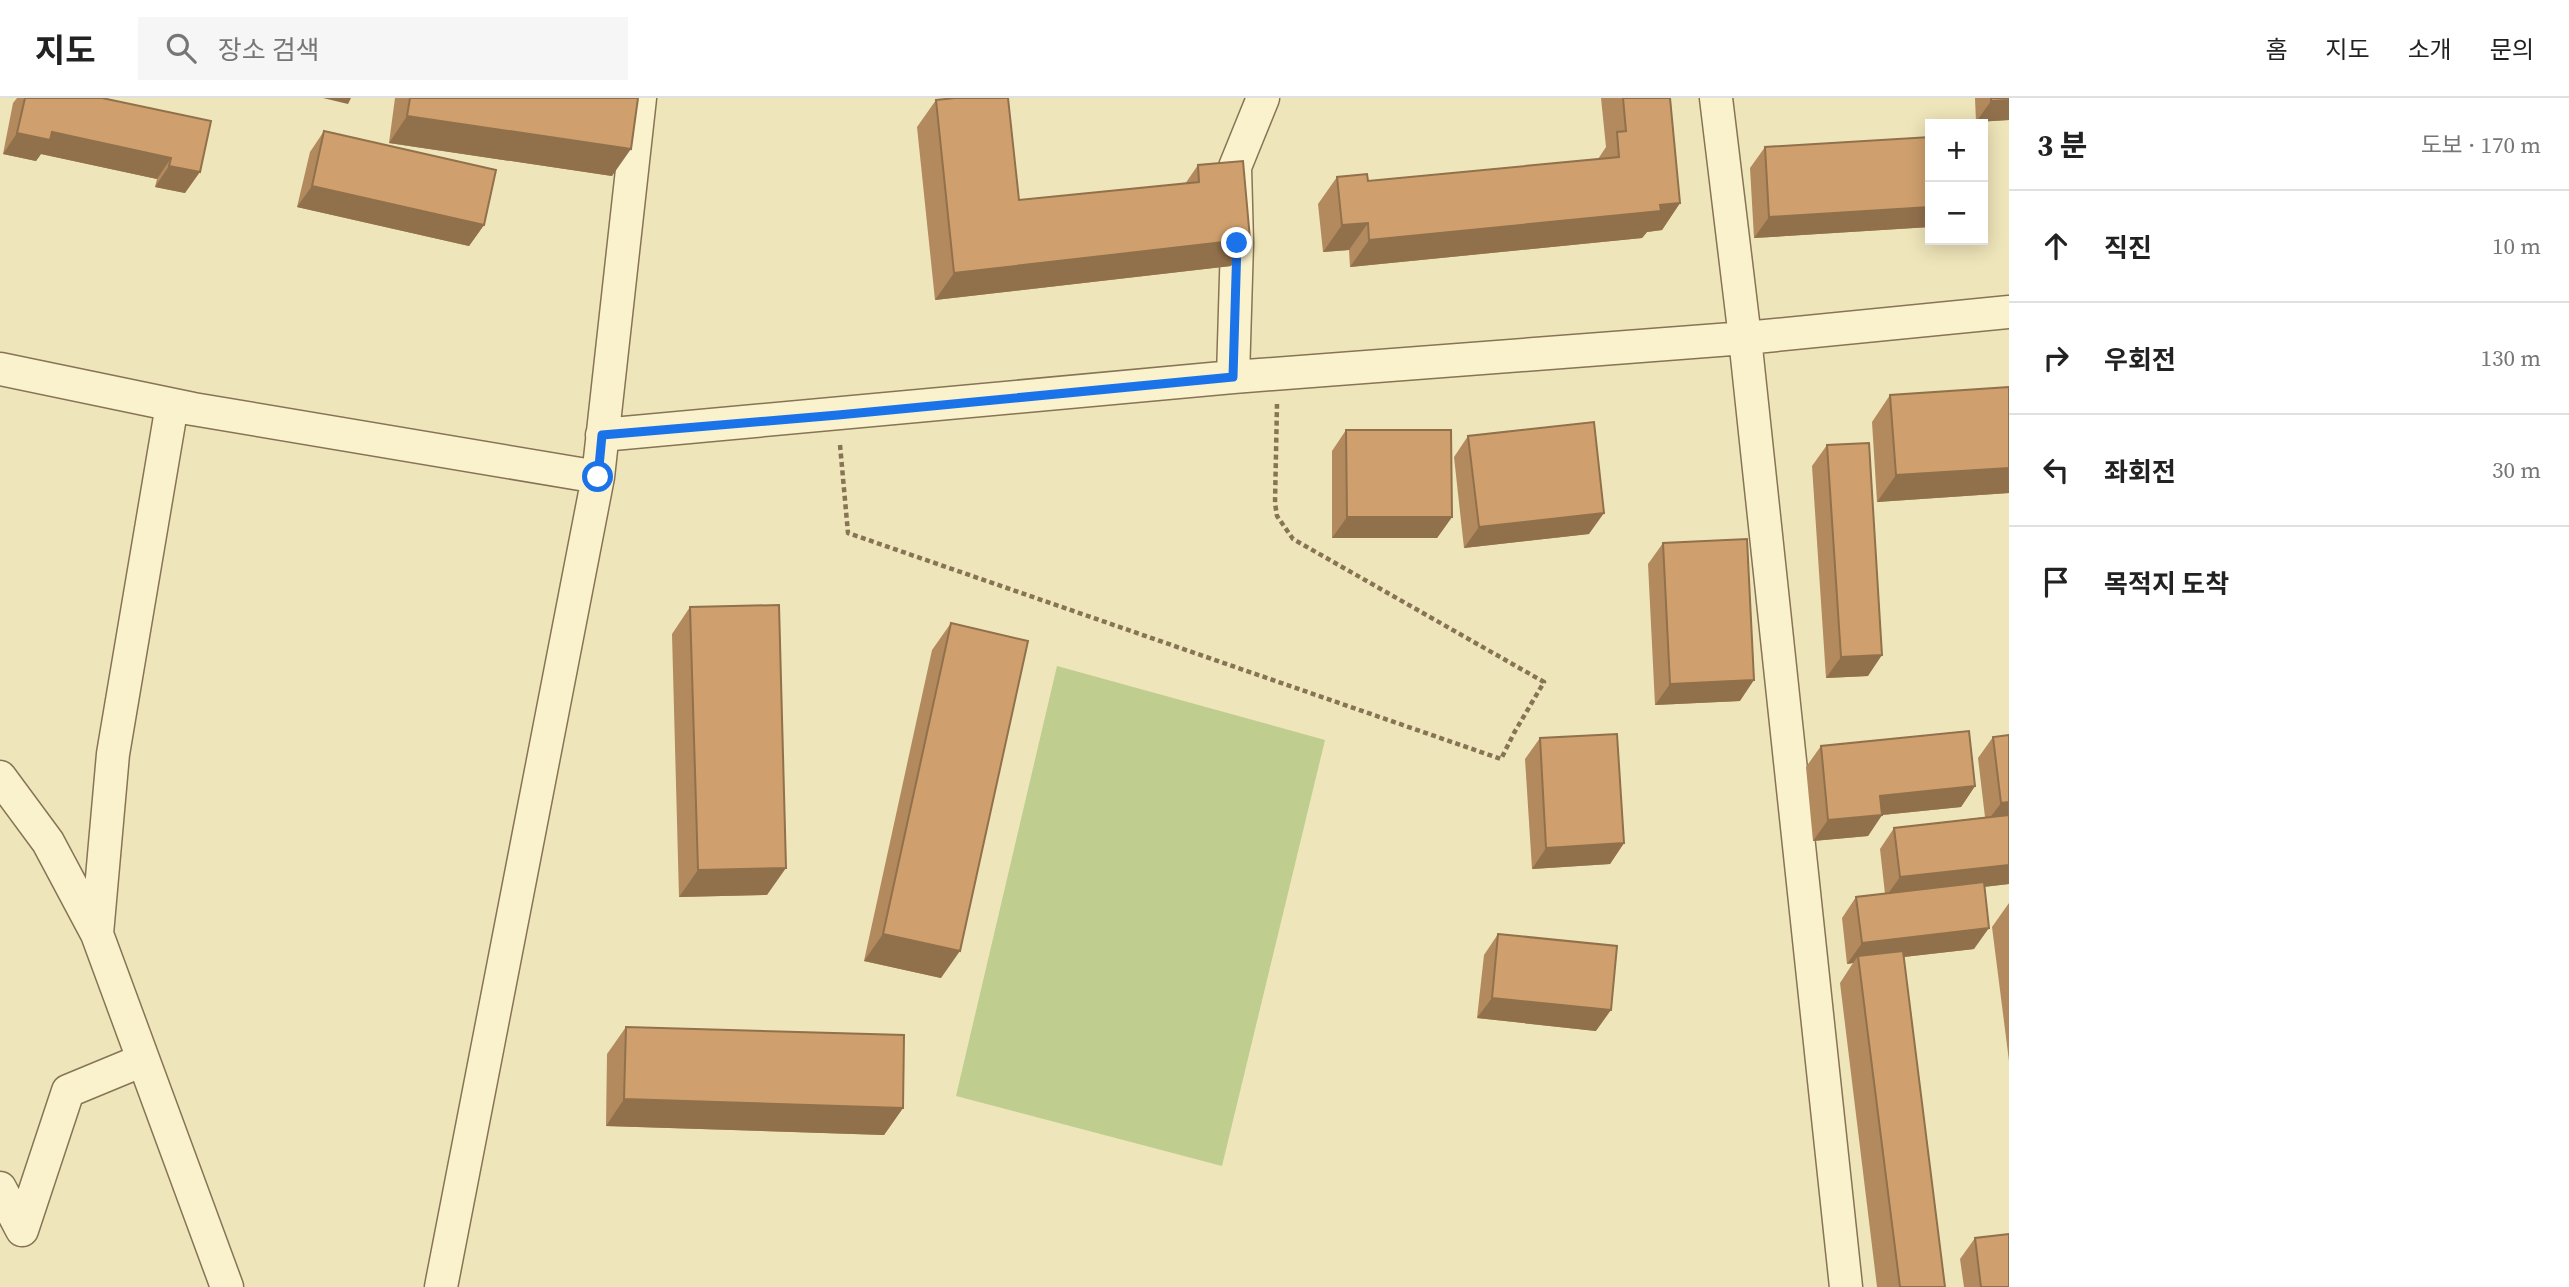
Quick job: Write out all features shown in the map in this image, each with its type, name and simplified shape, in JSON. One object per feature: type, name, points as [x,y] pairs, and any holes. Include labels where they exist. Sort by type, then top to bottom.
[{"type":"street","points":[[441,1287],[598,477],[640,98]]},
{"type":"street","points":[[1233,377],[1237,264],[1234,167],[1263,98]]},
{"type":"street","points":[[1716,98],[1745,338],[1846,1287]]},
{"type":"street","points":[[602,435],[1233,377],[1745,338],[2009,312]]},
{"type":"street","points":[[0,369],[172,405],[598,477]]},
{"type":"street","points":[[97,934],[113,754],[172,405]]},
{"type":"street","points":[[0,777],[48,842],[97,934],[227,1287]]},
{"type":"street","points":[[0,1188],[22,1230],[68,1091],[144,1060]]},
{"type":"path","points":[[838,415],[848,533],[1501,759],[1544,682],[1293,539],[1284,529],[1277,516],[1275,503],[1278,375]]},
{"type":"green space","points":[[1057,666],[1325,740],[1222,1166],[956,1096]]},
{"type":"building","points":[[25,98],[102,98],[211,121],[200,172],[169,166],[171,158],[52,132],[50,140],[17,133]]},
{"type":"building","points":[[410,98],[638,98],[631,149],[407,116]]},
{"type":"building","points":[[1008,98],[1019,200],[1199,182],[1198,165],[1243,161],[1250,239],[954,273],[936,100]]},
{"type":"building","points":[[1623,98],[1670,98],[1680,203],[1660,205],[1661,211],[1369,240],[1368,223],[1342,225],[1337,177],[1367,174],[1368,181],[1619,157],[1617,132],[1626,131]]},
{"type":"building","points":[[1991,98],[2009,98],[2009,100],[1991,101]]},
{"type":"building","points":[[324,131],[496,170],[484,225],[312,186]]},
{"type":"building","points":[[1925,137],[1925,207],[1769,217],[1765,147]]},
{"type":"building","points":[[2009,387],[2009,468],[1896,475],[1890,395]]},
{"type":"building","points":[[1594,422],[1604,513],[1479,527],[1468,436]]},
{"type":"building","points":[[1346,430],[1451,430],[1452,517],[1347,517]]},
{"type":"building","points":[[1869,443],[1882,655],[1841,657],[1827,445]]},
{"type":"building","points":[[1747,539],[1754,680],[1670,684],[1663,543]]},
{"type":"building","points":[[779,605],[786,868],[698,870],[690,607]]},
{"type":"building","points":[[951,623],[1028,641],[960,951],[883,934]]},
{"type":"building","points":[[1969,731],[1975,786],[1880,796],[1882,815],[1828,820],[1821,746]]},
{"type":"building","points":[[1617,734],[1624,843],[1546,848],[1540,738]]},
{"type":"building","points":[[2009,735],[2009,802],[2001,803],[1993,737]]},
{"type":"building","points":[[2009,815],[2009,865],[1900,877],[1894,828]]},
{"type":"building","points":[[1984,882],[1989,928],[1862,943],[1856,897]]},
{"type":"building","points":[[1498,934],[1617,946],[1611,1010],[1492,998]]},
{"type":"building","points":[[1903,951],[1945,1287],[1900,1287],[1858,956]]},
{"type":"building","points":[[626,1027],[904,1035],[903,1108],[624,1099]]},
{"type":"building","points":[[2009,1234],[2009,1287],[1981,1287],[1975,1238]]},
{"type":"route","points":[[598,477],[602,435],[1233,377],[1237,243]]}]
